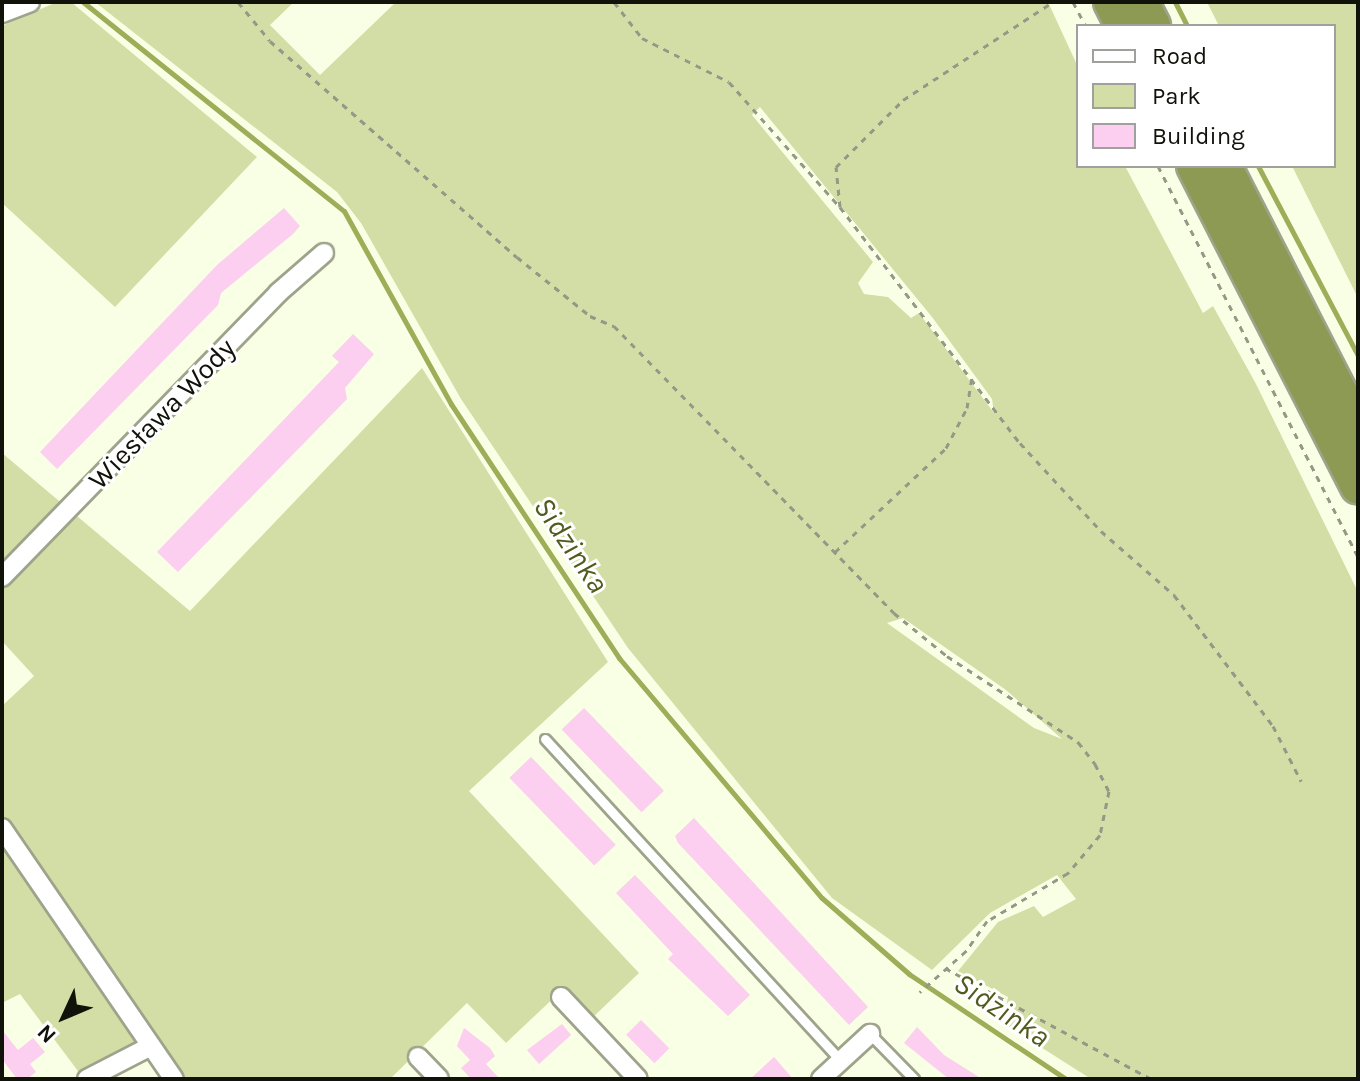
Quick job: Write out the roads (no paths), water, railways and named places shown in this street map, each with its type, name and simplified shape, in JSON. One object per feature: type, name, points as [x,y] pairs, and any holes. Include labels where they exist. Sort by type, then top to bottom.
[{"type":"highway","points":[[1111,2],[1122,24]]},
{"type":"highway","points":[[1141,2],[1152,24]]},
{"type":"highway","points":[[1195,168],[1358,487]]},
{"type":"highway","points":[[1225,168],[1358,428]]},
{"type":"street","points":[[2,13],[30,2]]},
{"type":"street","name":"Wiesława Wody","points":[[2,577],[278,293],[324,253]]},
{"type":"street","points":[[2,828],[174,1079]]},
{"type":"street","points":[[561,997],[638,1079]]},
{"type":"street","points":[[833,1072],[870,1034]]},
{"type":"street","points":[[87,1079],[151,1046]]},
{"type":"street","points":[[418,1057],[439,1079]]},
{"type":"lane","points":[[545,739],[833,1072]]},
{"type":"lane","points":[[870,1034],[914,1079]]},
{"type":"waterway","name":"Sidzinka","points":[[83,2],[344,211],[451,404],[619,658],[822,898],[909,974],[1066,1079]]},
{"type":"waterway","points":[[1175,2],[1186,24]]},
{"type":"waterway","points":[[1259,168],[1358,356]]}]
